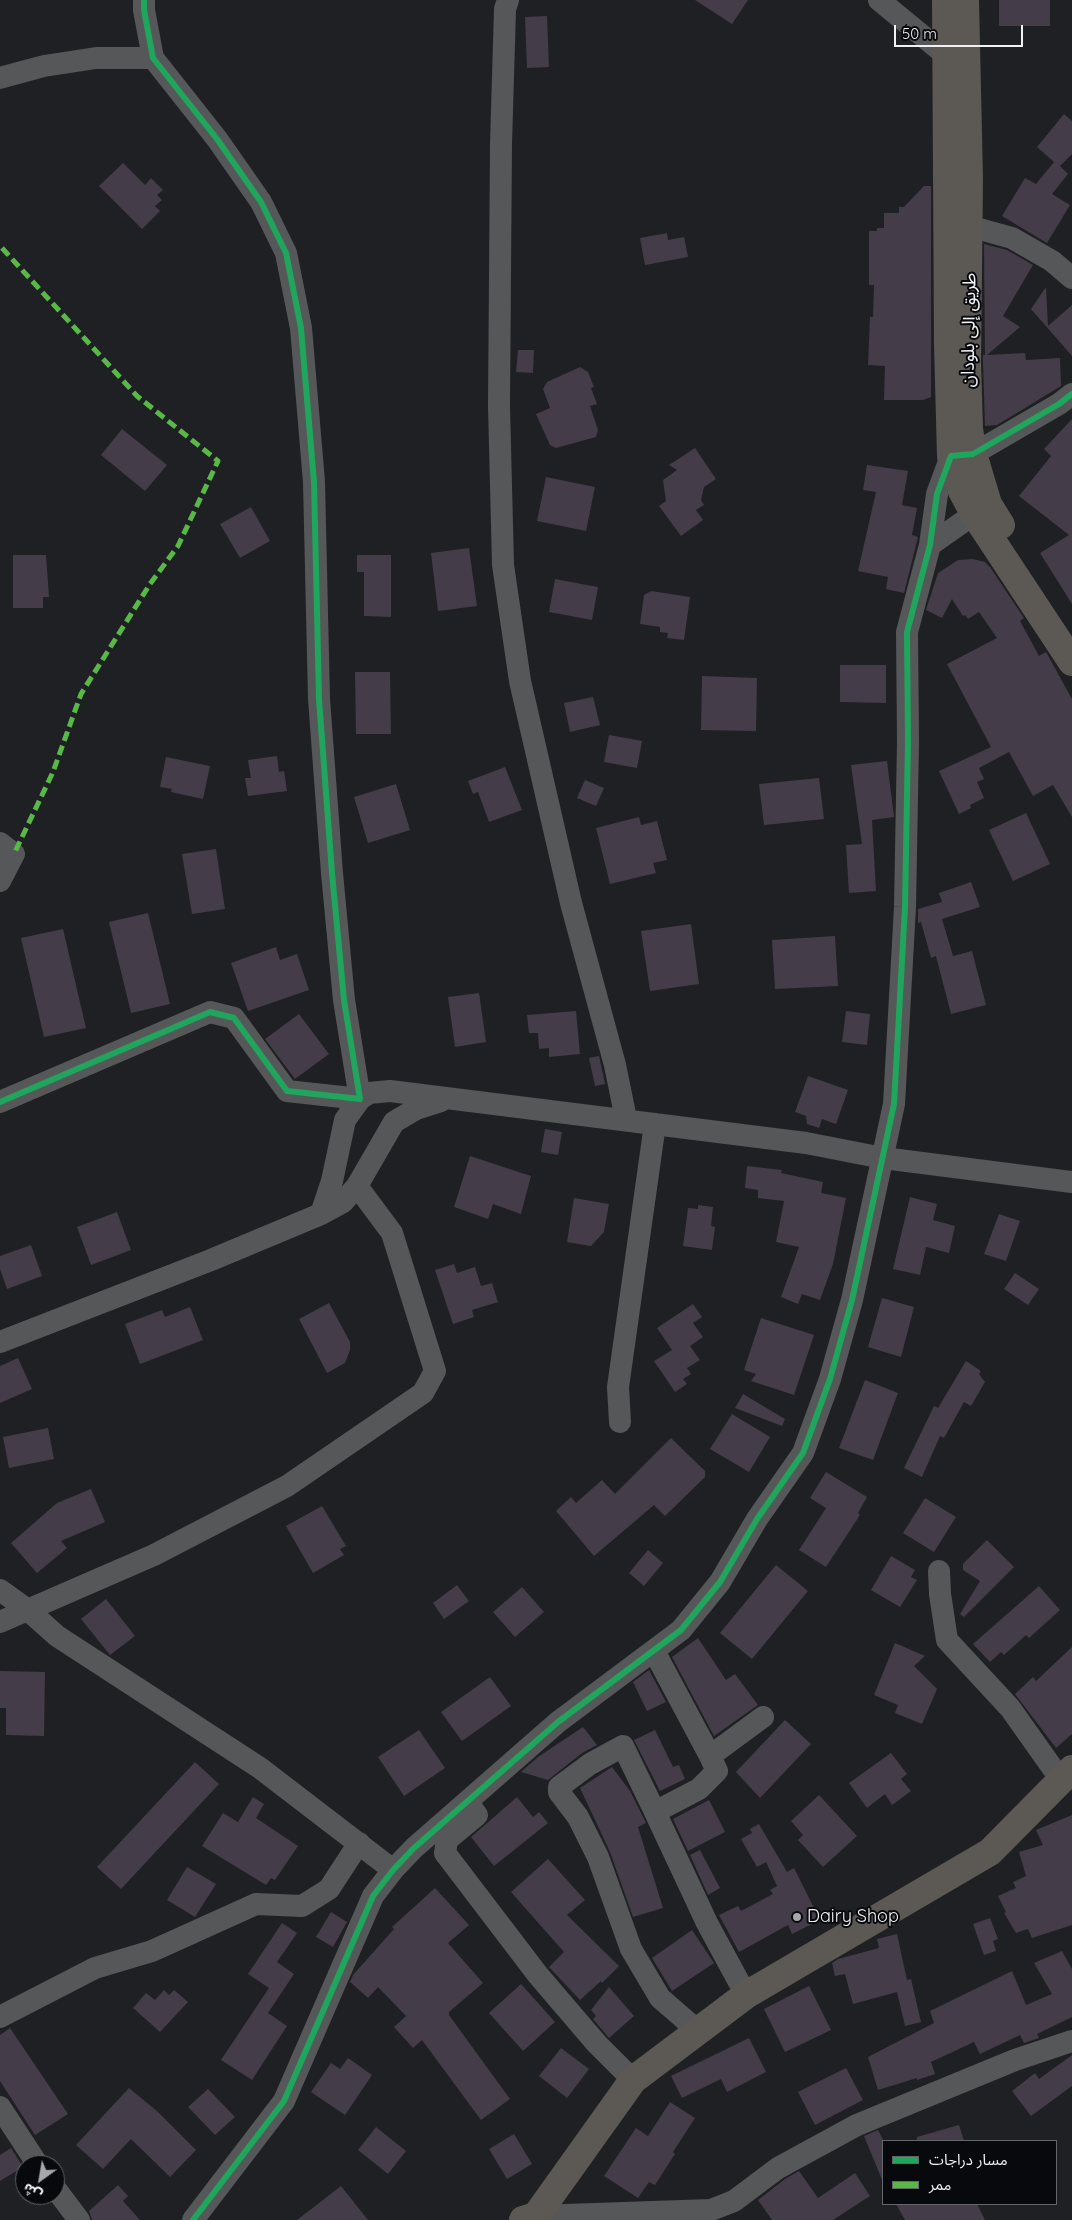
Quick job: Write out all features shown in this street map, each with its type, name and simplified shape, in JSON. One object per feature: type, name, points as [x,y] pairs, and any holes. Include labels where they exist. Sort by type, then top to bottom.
[{"type":"main road","points":[[946,0],[948,345],[962,455],[962,491],[981,509],[1072,633]]},
{"type":"main road","name":"طريق إلى بلودان","points":[[962,455],[970,430],[967,362],[970,226],[965,0]]},
{"type":"main road","points":[[981,509],[1072,662]]},
{"type":"main road","points":[[530,2218],[633,2080],[746,1996],[990,1852],[1066,1775]]},
{"type":"street","points":[[144,0],[144,10],[153,58],[217,139],[261,202],[286,252],[302,337],[314,482],[319,699],[344,1000],[360,1098]]},
{"type":"street","points":[[508,0],[505,9],[501,153],[499,406],[503,565],[520,681],[571,903],[615,1065],[626,1119]]},
{"type":"street","points":[[879,0],[947,56]]},
{"type":"street","points":[[0,78],[44,66],[96,58],[153,58]]},
{"type":"street","points":[[970,226],[1012,238],[1052,261],[1072,278]]},
{"type":"street","points":[[193,2220],[284,2101],[373,1896],[393,1870],[414,1848],[558,1722],[681,1630],[720,1582],[757,1519],[803,1452],[830,1379],[852,1300],[894,1104],[905,907],[908,741],[907,632],[930,545],[937,494],[962,455],[1059,404],[1072,394]]},
{"type":"street","points":[[930,545],[981,509]]},
{"type":"street","points":[[0,843],[14,854],[0,881]]},
{"type":"street","points":[[0,1102],[210,1012],[234,1018],[287,1091],[360,1098]]},
{"type":"street","points":[[321,1214],[332,1181],[345,1120],[360,1098],[369,1093],[390,1091],[806,1143],[883,1158],[1072,1182]]},
{"type":"street","points":[[0,1342],[211,1260],[321,1214],[343,1202],[357,1186],[394,1122],[416,1109],[447,1099]]},
{"type":"street","points":[[620,1422],[618,1387],[655,1124]]},
{"type":"street","points":[[0,1622],[154,1555],[287,1486],[423,1393],[435,1371],[398,1251],[392,1233],[357,1186]]},
{"type":"street","points":[[939,1571],[940,1594],[947,1640],[1010,1708],[1066,1775]]},
{"type":"street","points":[[0,1590],[29,1611],[57,1636],[260,1768],[393,1870]]},
{"type":"street","points":[[654,1651],[717,1771],[699,1788],[654,1812]]},
{"type":"street","points":[[710,1756],[763,1718]]},
{"type":"street","points":[[698,2031],[660,1998],[631,1949],[598,1857],[578,1818],[559,1792],[559,1787],[590,1764],[623,1746],[707,1924],[746,1996]]},
{"type":"street","points":[[467,1802],[477,1814],[447,1840],[445,1853],[538,1975],[597,2044],[633,2080]]},
{"type":"street","points":[[0,2016],[95,1968],[152,1951],[256,1904],[302,1906],[329,1889],[359,1843]]},
{"type":"street","points":[[530,2218],[593,2217],[711,2210],[734,2201],[778,2168],[857,2124],[1015,2060],[1072,2041]]},
{"type":"street","points":[[0,2107],[31,2155]]},
{"type":"street","points":[[65,2201],[79,2220]]},
{"type":"building","points":[[695,0],[748,0],[732,24]]},
{"type":"building","points":[[999,0],[1050,0],[1050,26],[999,26]]},
{"type":"building","points":[[547,16],[549,67],[527,68],[525,17]]},
{"type":"building","points":[[1064,114],[1072,121],[1072,154],[1060,166],[1068,174],[1052,194],[1070,205],[1047,243],[1002,216],[1025,178],[1036,184],[1054,162],[1037,147]]},
{"type":"building","points":[[123,163],[145,185],[151,178],[163,190],[157,195],[162,200],[155,206],[160,211],[142,229],[99,186]]},
{"type":"building","points":[[924,186],[931,186],[931,397],[923,400],[884,400],[885,366],[868,365],[870,317],[873,317],[874,285],[869,285],[869,231],[877,231],[877,228],[884,228],[884,213],[899,213],[899,207],[904,207]]},
{"type":"building","points":[[667,233],[668,240],[684,237],[688,257],[645,265],[640,238]]},
{"type":"building","points":[[984,244],[1007,250],[1033,265],[1003,316],[1020,327],[987,355],[1025,353],[1026,360],[1060,358],[1061,386],[997,425],[985,426],[983,362],[983,355],[985,355]]},
{"type":"building","points":[[1046,287],[1048,326],[1072,305],[1072,356],[1031,309]]},
{"type":"building","points":[[518,350],[534,350],[533,373],[516,372]]},
{"type":"building","points":[[580,367],[588,372],[594,387],[591,388],[597,404],[590,406],[598,430],[596,437],[556,448],[550,445],[536,414],[550,408],[543,389],[547,382]]},
{"type":"building","points":[[1072,419],[1072,604],[1040,553],[1069,535],[1019,496],[1051,456],[1044,449]]},
{"type":"building","points":[[122,429],[167,465],[145,491],[101,455]]},
{"type":"building","points":[[695,448],[716,479],[704,487],[701,500],[704,505],[696,510],[703,520],[681,536],[659,506],[666,501],[663,480],[677,470],[669,465]]},
{"type":"building","points":[[867,465],[908,471],[902,505],[917,508],[912,535],[918,537],[904,593],[886,589],[888,577],[858,571],[876,492],[863,490]]},
{"type":"building","points":[[546,477],[595,487],[586,531],[537,521]]},
{"type":"building","points":[[251,507],[270,541],[240,558],[220,524]]},
{"type":"building","points":[[469,548],[477,606],[438,611],[431,553]]},
{"type":"building","points":[[13,555],[46,555],[49,597],[43,597],[43,608],[13,608]]},
{"type":"building","points":[[357,555],[391,555],[391,617],[364,616],[364,572],[357,572]]},
{"type":"building","points":[[973,559],[985,562],[990,567],[1024,618],[1020,621],[1039,656],[1046,652],[1072,699],[1072,817],[1053,785],[1033,796],[1009,752],[979,768],[984,779],[977,782],[984,798],[970,805],[971,808],[959,814],[939,771],[991,747],[947,664],[997,638],[979,612],[968,619],[965,615],[963,616],[952,599],[942,618],[926,610],[938,573],[958,560]]},
{"type":"building","points":[[555,579],[598,587],[592,620],[549,612]]},
{"type":"building","points":[[651,591],[690,597],[684,640],[667,638],[668,633],[660,632],[660,627],[640,624],[644,595]]},
{"type":"building","points":[[840,665],[886,665],[886,703],[840,702]]},
{"type":"building","points":[[355,672],[390,672],[391,734],[356,734]]},
{"type":"building","points":[[702,676],[757,678],[756,731],[701,730]]},
{"type":"building","points":[[593,697],[600,725],[570,732],[564,703]]},
{"type":"building","points":[[609,735],[642,741],[637,768],[604,762]]},
{"type":"building","points":[[277,756],[279,772],[284,771],[287,791],[248,796],[245,778],[251,778],[248,760]]},
{"type":"building","points":[[166,757],[210,766],[203,799],[171,792],[172,789],[160,787]]},
{"type":"building","points":[[887,761],[894,817],[872,820],[876,891],[849,893],[846,845],[862,844],[851,765]]},
{"type":"building","points":[[505,767],[522,810],[489,822],[478,792],[473,794],[468,781]]},
{"type":"building","points":[[819,778],[824,819],[764,825],[759,784]]},
{"type":"building","points":[[585,780],[604,788],[596,806],[577,798]]},
{"type":"building","points":[[396,784],[410,830],[368,843],[354,797]]},
{"type":"building","points":[[1026,813],[1050,864],[1013,881],[989,830]]},
{"type":"building","points":[[639,817],[641,825],[657,821],[667,860],[653,863],[656,873],[610,884],[596,828]]},
{"type":"building","points":[[216,849],[225,909],[192,914],[182,854]]},
{"type":"building","points":[[971,882],[980,907],[942,919],[953,956],[972,951],[986,1005],[951,1014],[936,956],[931,958],[921,922],[918,923],[918,909],[942,902],[939,893]]},
{"type":"building","points":[[148,913],[170,1004],[131,1013],[109,922]]},
{"type":"building","points":[[691,924],[699,984],[650,991],[641,931]]},
{"type":"building","points":[[63,929],[86,1028],[44,1037],[21,938]]},
{"type":"building","points":[[835,936],[838,986],[775,989],[772,940]]},
{"type":"building","points":[[276,947],[280,960],[297,954],[309,990],[248,1011],[231,963]]},
{"type":"building","points":[[479,993],[486,1042],[455,1047],[448,997]]},
{"type":"building","points":[[576,1011],[580,1054],[549,1057],[549,1048],[539,1049],[538,1033],[529,1033],[527,1015]]},
{"type":"building","points":[[846,1011],[870,1014],[867,1045],[842,1042]]},
{"type":"building","points":[[299,1014],[329,1054],[295,1079],[265,1039]]},
{"type":"building","points":[[599,1056],[605,1084],[595,1086],[589,1058]]},
{"type":"building","points":[[808,1076],[848,1090],[836,1124],[822,1119],[819,1128],[807,1124],[806,1116],[795,1112]]},
{"type":"building","points":[[545,1129],[562,1132],[558,1155],[541,1152]]},
{"type":"building","points":[[470,1156],[531,1176],[521,1214],[493,1204],[488,1219],[454,1207]]},
{"type":"building","points":[[747,1166],[782,1170],[781,1173],[823,1182],[821,1193],[846,1198],[833,1264],[820,1300],[802,1294],[798,1304],[781,1297],[799,1247],[776,1242],[784,1201],[758,1198],[758,1190],[745,1188]]},
{"type":"building","points":[[910,1197],[937,1204],[933,1220],[955,1226],[949,1253],[926,1247],[920,1275],[893,1269]]},
{"type":"building","points":[[574,1198],[609,1204],[604,1232],[591,1246],[567,1242]]},
{"type":"building","points":[[698,1205],[713,1207],[711,1226],[715,1227],[712,1250],[683,1246],[688,1208],[698,1209]]},
{"type":"building","points":[[117,1212],[131,1250],[91,1265],[77,1227]]},
{"type":"building","points":[[999,1214],[1020,1221],[1006,1261],[984,1254]]},
{"type":"building","points":[[31,1245],[42,1276],[7,1289],[0,1269],[0,1256]]},
{"type":"building","points":[[454,1264],[457,1273],[475,1267],[481,1286],[492,1283],[498,1302],[472,1310],[474,1317],[453,1324],[435,1270]]},
{"type":"building","points":[[1015,1273],[1039,1289],[1028,1305],[1004,1289]]},
{"type":"building","points":[[882,1298],[914,1307],[901,1357],[868,1347]]},
{"type":"building","points":[[329,1303],[350,1342],[350,1350],[345,1363],[327,1373],[299,1319]]},
{"type":"building","points":[[693,1304],[702,1317],[693,1323],[703,1337],[690,1346],[700,1360],[687,1368],[691,1374],[683,1379],[687,1384],[675,1392],[654,1361],[672,1350],[657,1328]]},
{"type":"building","points":[[190,1307],[203,1340],[140,1364],[125,1324],[162,1310],[165,1317]]},
{"type":"building","points":[[761,1318],[814,1335],[794,1395],[751,1381],[756,1374],[744,1370]]},
{"type":"building","points":[[18,1358],[32,1389],[0,1403],[0,1366]]},
{"type":"building","points":[[966,1361],[981,1371],[979,1374],[985,1382],[971,1406],[964,1402],[944,1438],[940,1436],[922,1477],[904,1468],[934,1406],[938,1408]]},
{"type":"building","points":[[865,1380],[898,1393],[873,1460],[839,1448]]},
{"type":"building","points":[[743,1394],[785,1419],[782,1426],[735,1408]]},
{"type":"building","points":[[732,1414],[770,1437],[749,1472],[710,1449]]},
{"type":"building","points":[[48,1428],[54,1459],[9,1468],[3,1437]]},
{"type":"building","points":[[671,1438],[705,1471],[705,1477],[665,1516],[654,1505],[594,1556],[556,1511],[571,1497],[576,1503],[602,1480],[615,1494]]},
{"type":"building","points":[[826,1472],[867,1497],[858,1513],[860,1515],[826,1567],[799,1550],[826,1508],[810,1498]]},
{"type":"building","points":[[91,1489],[105,1522],[61,1541],[67,1548],[37,1573],[11,1543],[57,1503]]},
{"type":"building","points":[[925,1498],[956,1517],[934,1552],[903,1533]]},
{"type":"building","points":[[322,1506],[346,1546],[340,1549],[344,1555],[313,1573],[286,1526]]},
{"type":"building","points":[[987,1540],[1014,1567],[964,1617],[960,1614],[980,1581],[963,1570],[963,1564]]},
{"type":"building","points":[[648,1550],[663,1563],[644,1586],[629,1573]]},
{"type":"building","points":[[891,1556],[915,1570],[911,1577],[917,1580],[900,1607],[871,1590]]},
{"type":"building","points":[[776,1565],[808,1591],[752,1659],[720,1633]]},
{"type":"building","points":[[457,1585],[469,1601],[444,1619],[433,1603]]},
{"type":"building","points":[[1039,1586],[1060,1610],[1029,1638],[1026,1635],[1004,1655],[1001,1652],[990,1662],[973,1644]]},
{"type":"building","points":[[522,1587],[544,1612],[515,1637],[493,1612]]},
{"type":"building","points":[[106,1599],[135,1636],[110,1655],[81,1619]]},
{"type":"building","points":[[698,1638],[726,1680],[735,1674],[758,1705],[714,1736],[672,1657]]},
{"type":"building","points":[[895,1643],[925,1656],[914,1666],[937,1689],[922,1724],[895,1713],[898,1705],[874,1695]]},
{"type":"building","points":[[1072,1647],[1072,1734],[1056,1748],[1015,1694],[1033,1677],[1036,1681]]},
{"type":"building","points":[[649,1670],[666,1702],[647,1711],[633,1682]]},
{"type":"building","points":[[0,1671],[45,1672],[44,1736],[6,1735],[6,1708],[0,1708]]},
{"type":"building","points":[[490,1677],[511,1706],[462,1741],[441,1712]]},
{"type":"building","points":[[785,1720],[811,1744],[760,1798],[736,1772]]},
{"type":"building","points":[[583,1727],[597,1745],[582,1753],[548,1780],[521,1772],[538,1757]]},
{"type":"building","points":[[419,1730],[445,1768],[404,1796],[378,1757]]},
{"type":"building","points":[[655,1730],[673,1767],[679,1765],[685,1779],[660,1791],[634,1740]]},
{"type":"building","points":[[891,1753],[907,1774],[901,1779],[911,1791],[892,1805],[885,1794],[867,1808],[849,1783]]},
{"type":"building","points":[[195,1762],[219,1784],[121,1889],[97,1867]]},
{"type":"building","points":[[612,1767],[630,1791],[646,1823],[638,1827],[663,1908],[633,1917],[610,1852],[580,1788]]},
{"type":"building","points":[[819,1795],[857,1836],[823,1867],[798,1840],[803,1835],[791,1821]]},
{"type":"building","points":[[253,1797],[264,1804],[256,1818],[298,1846],[275,1880],[271,1878],[266,1885],[202,1846],[223,1813],[238,1822]]},
{"type":"building","points":[[517,1797],[533,1817],[539,1812],[548,1823],[494,1866],[471,1837]]},
{"type":"building","points":[[709,1800],[725,1832],[688,1851],[673,1819]]},
{"type":"building","points":[[1072,1815],[1072,1925],[1032,1938],[1028,1929],[1016,1933],[1004,1913],[1006,1912],[998,1896],[1016,1888],[1013,1882],[1026,1876],[1019,1852],[1043,1845],[1036,1830]]},
{"type":"building","points":[[759,1824],[787,1872],[794,1868],[820,1920],[792,1934],[788,1925],[739,1952],[719,1915],[738,1906],[741,1911],[773,1894],[770,1890],[777,1886],[766,1862],[757,1867],[741,1839],[752,1833],[750,1829]]},
{"type":"building","points":[[700,1850],[720,1888],[708,1895],[690,1855]]},
{"type":"building","points":[[548,1859],[585,1900],[567,1915],[619,1966],[602,1983],[601,1981],[580,2000],[549,1967],[564,1952],[511,1892]]},
{"type":"building","points":[[187,1867],[216,1884],[195,1917],[167,1900]]},
{"type":"building","points":[[435,1888],[469,1925],[448,1943],[483,1983],[449,2012],[449,2015],[510,2099],[481,2120],[422,2040],[413,2048],[394,2027],[406,2016],[378,1987],[368,1998],[350,1982],[353,1975],[394,1929],[392,1927]]},
{"type":"building","points":[[331,1912],[347,1922],[333,1947],[316,1937]]},
{"type":"building","points":[[990,1918],[998,1939],[993,1941],[996,1951],[984,1955],[973,1924]]},
{"type":"building","points":[[282,1923],[297,1933],[277,1962],[294,1974],[268,2013],[287,2026],[252,2080],[221,2060],[269,1988],[248,1974]]},
{"type":"building","points":[[692,1930],[714,1963],[672,1991],[652,1958]]},
{"type":"building","points":[[897,1934],[907,1980],[911,1979],[921,2022],[905,2026],[897,1992],[853,2004],[845,1974],[835,1976],[832,1963],[838,1959],[879,1948],[877,1939]]},
{"type":"building","points":[[1062,1951],[1072,1969],[1072,2017],[1037,2034],[1039,2038],[1024,2043],[1020,2035],[980,2054],[974,2042],[931,2062],[935,2074],[878,2090],[868,2057],[934,2023],[930,2011],[1012,1971],[1026,2005],[1052,1994],[1034,1963]]},
{"type":"building","points":[[521,1984],[555,2022],[523,2051],[489,2013]]},
{"type":"building","points":[[809,1986],[831,2030],[785,2052],[764,2009]]},
{"type":"building","points":[[609,1987],[634,2016],[609,2038],[593,2019],[596,2016],[591,2010]]},
{"type":"building","points":[[164,1990],[169,1995],[174,1990],[188,2002],[160,2032],[133,2008],[146,1993],[155,2000]]},
{"type":"building","points":[[10,2028],[68,2114],[35,2135],[0,2081],[0,2035]]},
{"type":"building","points":[[749,2038],[766,2072],[727,2092],[721,2079],[682,2098],[671,2076]]},
{"type":"building","points":[[561,2048],[589,2069],[567,2098],[539,2076]]},
{"type":"building","points":[[1072,2055],[1072,2086],[1031,2116],[1012,2091],[1035,2073],[1039,2079]]},
{"type":"building","points":[[348,2058],[372,2075],[345,2115],[311,2092],[331,2063],[340,2069]]},
{"type":"building","points":[[846,2068],[863,2100],[815,2125],[798,2092]]},
{"type":"building","points":[[129,2088],[158,2112],[196,2150],[170,2177],[131,2139],[103,2169],[76,2145]]},
{"type":"building","points":[[208,2089],[235,2117],[215,2135],[188,2107]]},
{"type":"building","points":[[670,2102],[695,2118],[655,2185],[649,2182],[638,2198],[604,2176],[636,2128],[648,2136]]},
{"type":"building","points":[[959,2125],[964,2140],[917,2140],[917,2137]]},
{"type":"building","points":[[376,2127],[406,2151],[388,2174],[358,2150]]},
{"type":"building","points":[[878,2130],[883,2140],[882,2180],[864,2136]]},
{"type":"building","points":[[514,2134],[532,2164],[507,2179],[489,2149]]},
{"type":"building","points":[[11,2148],[15,2155],[15,2172],[0,2181],[0,2155]]},
{"type":"building","points":[[799,2171],[818,2198],[855,2173],[870,2196],[833,2220],[772,2220],[758,2200],[785,2179]]},
{"type":"building","points":[[118,2185],[128,2196],[123,2201],[140,2220],[92,2220],[89,2211]]},
{"type":"building","points":[[341,2186],[368,2220],[297,2220]]},
{"type":"building","points":[[897,2205],[978,2205],[985,2220],[905,2220]]},
{"type":"marked path","points":[[2,248],[137,396],[218,461],[178,546],[150,584],[81,694],[53,772],[14,854]]},
{"type":"cycle path","points":[[0,1102],[210,1012],[234,1018],[287,1091],[360,1099],[344,1000],[332,873],[319,699],[314,482],[301,328],[286,253],[261,202],[217,139],[153,58],[144,10],[144,0]]},
{"type":"cycle path","points":[[193,2220],[284,2101],[373,1896],[393,1870],[414,1848],[558,1722],[681,1630],[720,1582],[757,1519],[803,1453],[830,1379],[852,1300],[894,1104],[905,907],[908,741],[907,632],[930,545],[937,494],[951,456],[973,454],[1059,404],[1072,394]]},
{"type":"place","name":"Dairy Shop","points":[[797,1917]]}]
